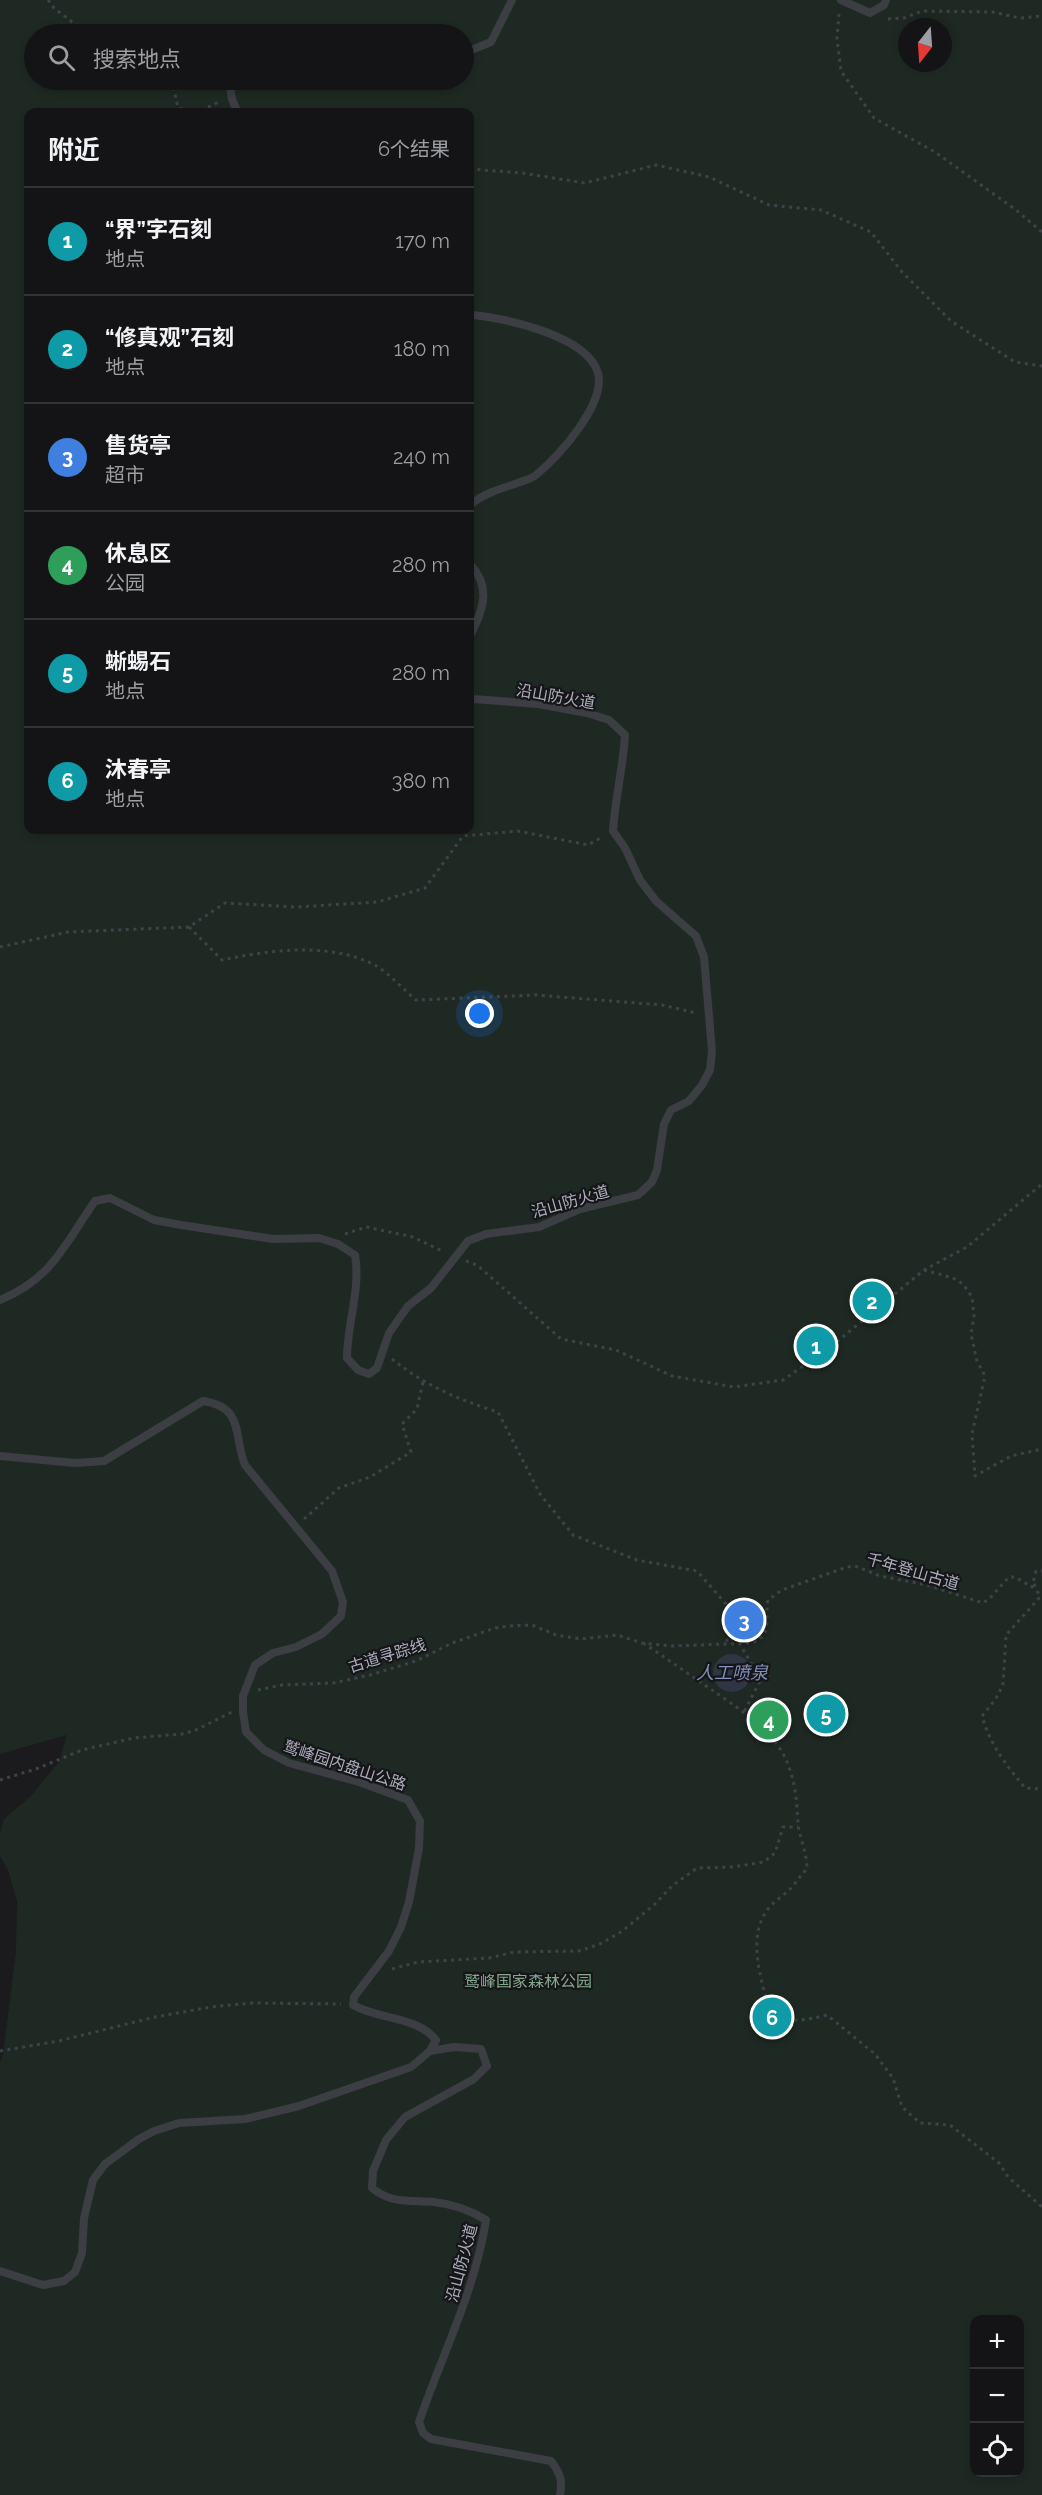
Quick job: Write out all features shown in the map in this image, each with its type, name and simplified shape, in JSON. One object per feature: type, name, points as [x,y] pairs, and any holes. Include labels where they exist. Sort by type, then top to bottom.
[{"type":"lane","points":[[474,49],[491,42],[512,0]]},
{"type":"lane","points":[[841,0],[870,13],[884,5],[886,0]]},
{"type":"lane","points":[[232,90],[231,101],[235,108]]},
{"type":"lane","points":[[474,316],[516,323],[546,332],[588,355],[598,372],[598,389],[587,415],[576,431],[534,477],[480,497],[474,502]]},
{"type":"lane","points":[[474,568],[478,573],[484,596],[482,613],[474,628]]},
{"type":"lane","name":"沿山防火道","points":[[0,1300],[33,1282],[51,1267],[95,1202],[110,1198],[154,1220],[273,1239],[319,1238],[355,1255],[355,1302],[347,1338],[346,1358],[358,1370],[369,1374],[376,1368],[389,1333],[408,1306],[430,1288],[468,1241],[486,1234],[538,1227],[580,1209],[638,1195],[652,1182],[657,1170],[664,1124],[671,1110],[689,1101],[702,1085],[710,1070],[712,1052],[704,957],[696,936],[656,901],[640,880],[625,848],[613,831],[625,735],[609,720],[538,704],[474,699]]},
{"type":"lane","name":"鹫峰园内盘山公路","points":[[0,1456],[75,1463],[104,1461],[203,1401],[218,1403],[229,1412],[234,1422],[240,1440],[240,1453],[245,1465],[332,1571],[343,1602],[341,1616],[322,1634],[296,1647],[273,1653],[255,1665],[242,1704],[246,1732],[264,1750],[289,1763],[359,1782],[408,1800],[420,1821],[420,1848],[409,1902],[401,1927],[389,1950],[354,1997],[353,2005]]},
{"type":"lane","points":[[0,2271],[43,2284],[64,2281],[75,2272],[82,2253],[84,2218],[93,2180],[105,2164],[154,2131],[179,2123],[245,2119],[299,2106],[411,2067],[430,2051],[436,2040],[429,2031],[410,2023],[364,2011],[353,2005]]},
{"type":"lane","name":"沿山防火道","points":[[430,2051],[454,2047],[482,2049],[487,2066],[474,2079],[405,2117],[386,2140],[373,2171],[372,2188],[380,2195],[396,2201],[434,2202],[471,2211],[486,2220],[484,2244],[457,2326],[419,2422],[423,2433],[431,2439],[551,2461],[560,2473],[562,2485],[560,2495]]},
{"type":"path","points":[[48,0],[54,8],[75,24]]},
{"type":"path","points":[[839,9],[837,39],[841,71],[874,118],[935,152],[1016,210],[1042,232]]},
{"type":"path","points":[[870,13],[880,20],[904,18],[922,11],[992,12],[1020,18],[1042,16]]},
{"type":"path","points":[[174,90],[178,108]]},
{"type":"path","points":[[207,108],[231,95]]},
{"type":"path","points":[[474,169],[522,173],[585,183],[656,165],[709,177],[770,205],[821,210],[871,232],[902,272],[951,321],[1015,362],[1042,366]]},
{"type":"path","points":[[0,947],[68,932],[189,927],[225,903],[297,907],[377,902],[425,888],[463,836],[518,831],[588,845],[613,831]]},
{"type":"path","points":[[189,927],[222,960],[267,951],[330,951],[374,965],[416,1000],[536,995],[662,1005],[692,1010],[709,1020]]},
{"type":"path","points":[[327,1240],[366,1227],[413,1237],[455,1258],[477,1264],[561,1339],[616,1350],[672,1377],[734,1387],[783,1380],[828,1348],[924,1270],[967,1247],[1042,1184]]},
{"type":"path","points":[[924,1270],[953,1278],[963,1284],[972,1297],[974,1316],[971,1334],[977,1361],[984,1376],[972,1434],[975,1476],[1011,1456],[1042,1449]]},
{"type":"path","points":[[383,1352],[416,1379],[498,1412],[540,1494],[573,1535],[637,1560],[697,1571],[726,1604],[726,1643]]},
{"type":"path","points":[[295,1526],[339,1488],[370,1476],[411,1452],[402,1424],[417,1409],[423,1382]]},
{"type":"path","name":"千年登山古道","points":[[766,1610],[768,1600],[782,1590],[855,1566],[880,1576],[927,1586],[982,1603],[990,1598],[1009,1577],[1016,1576],[1028,1586],[1032,1587],[1034,1584]]},
{"type":"path","points":[[1042,1571],[1036,1571],[1034,1584],[1040,1597],[1006,1635],[1003,1685],[982,1716],[996,1750],[1010,1770],[1026,1788],[1042,1789]]},
{"type":"path","name":"古道寻踪线","points":[[0,1779],[36,1769],[82,1750],[134,1738],[189,1732],[242,1704],[258,1690],[282,1685],[333,1683],[370,1675],[416,1661],[453,1643],[508,1626],[532,1625],[556,1635],[581,1639],[617,1635],[642,1642],[671,1646],[752,1643],[762,1637],[767,1630],[769,1622],[766,1610]]},
{"type":"path","points":[[642,1642],[685,1669],[744,1712],[774,1739],[790,1769],[798,1804],[798,1827],[806,1852],[807,1869],[791,1888],[768,1909],[761,1920],[757,1950],[770,2013],[782,2020],[807,2021],[827,2015],[875,2054],[893,2078],[902,2107],[920,2123],[950,2125],[999,2163],[1008,2177],[1042,2207]]},
{"type":"path","points":[[738,1643],[761,1679],[744,1712]]},
{"type":"path","points":[[370,1975],[418,1962],[489,1958],[514,1952],[579,1951],[600,1944],[621,1932],[654,1905],[672,1886],[697,1868],[732,1867],[764,1862],[776,1853],[783,1827],[798,1827]]},
{"type":"path","points":[[0,2051],[59,2041],[155,2017],[211,2007],[252,2003],[353,2005]]},
{"type":"green space","name":"鹫峰国家森林公园","points":[[0,0],[1042,0],[1042,2495],[0,2495],[0,2063],[3,2055],[16,1952],[17,1901],[8,1870],[0,1856],[0,1834],[4,1819],[30,1797],[59,1762],[67,1735],[0,1754]]},
{"type":"water","name":"人工喷泉","points":[[732,1654],[746,1659],[751,1673],[746,1687],[732,1692],[718,1687],[713,1673],[718,1659]]},
{"type":"building","points":[[732,1610],[755,1610],[755,1630],[733,1630]]},
{"type":"building","points":[[772,2006],[780,2009],[783,2017],[780,2025],[772,2028],[764,2025],[761,2017],[764,2009]]},
{"type":"place","name":"“修真观”石刻","points":[[872,1301]]},
{"type":"place","name":"“界”字石刻","points":[[816,1346]]},
{"type":"place","name":"售货亭","points":[[744,1620]]},
{"type":"place","name":"蜥蜴石","points":[[826,1714]]},
{"type":"place","name":"休息区","points":[[769,1720]]},
{"type":"place","name":"沐春亭","points":[[772,2017]]}]
